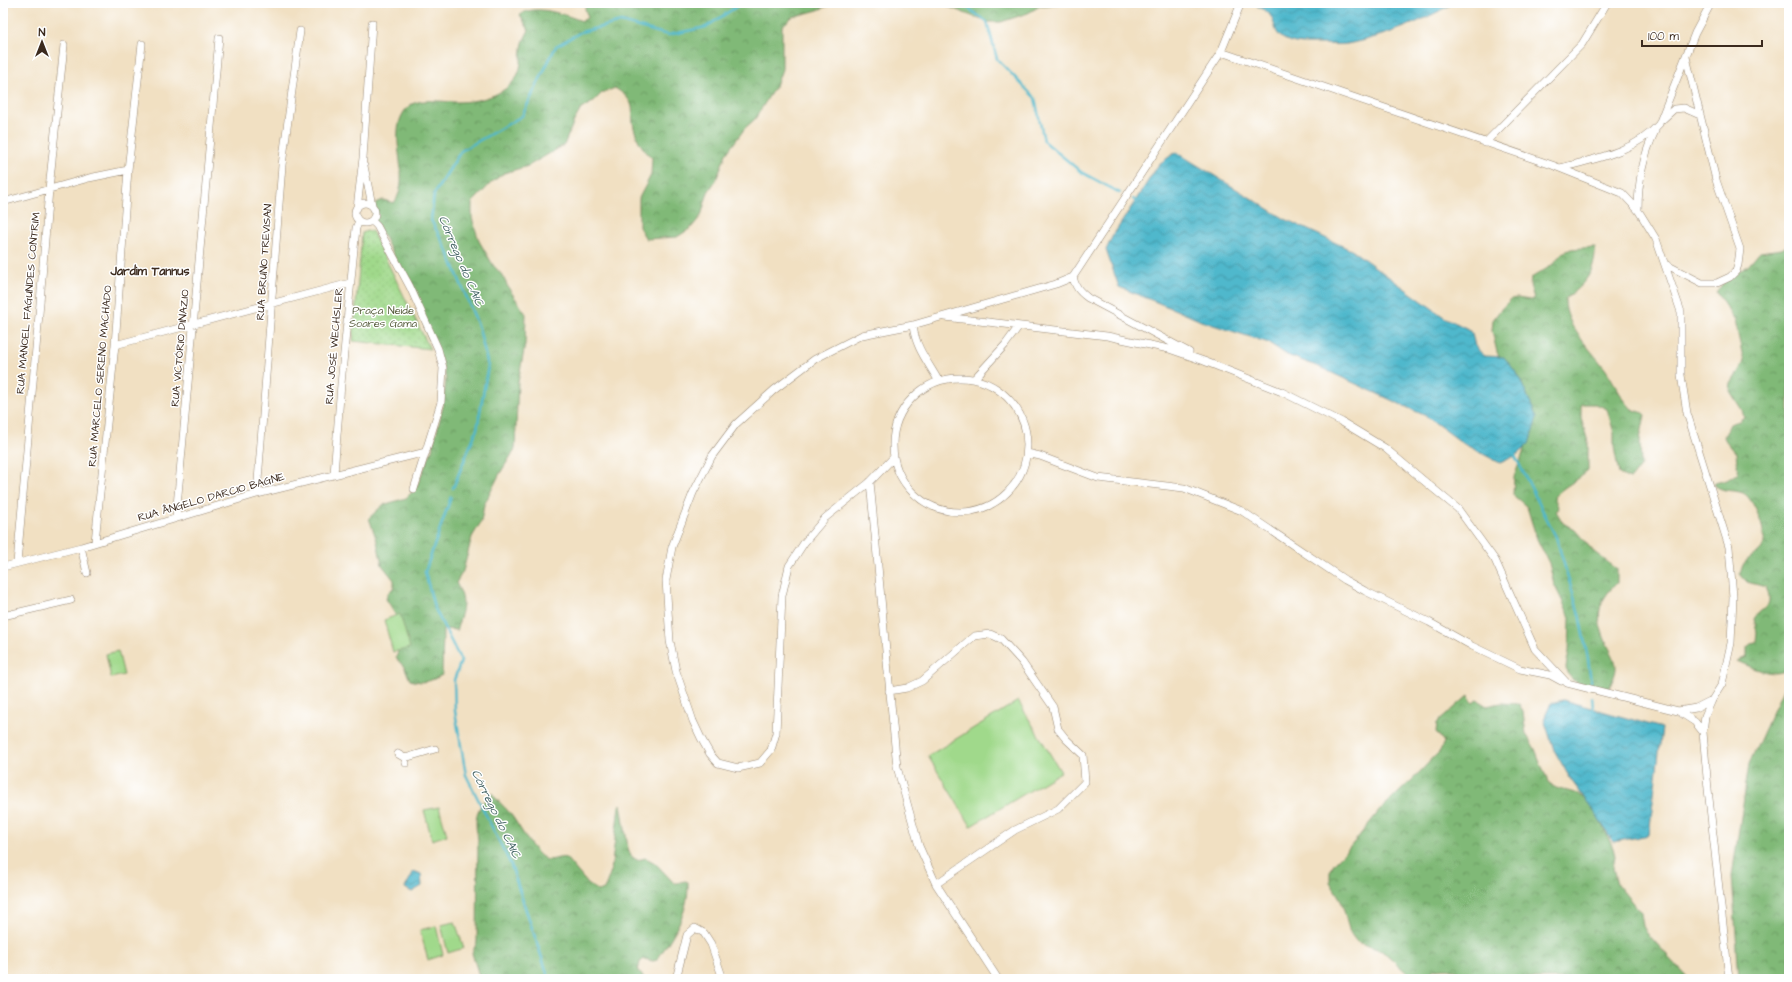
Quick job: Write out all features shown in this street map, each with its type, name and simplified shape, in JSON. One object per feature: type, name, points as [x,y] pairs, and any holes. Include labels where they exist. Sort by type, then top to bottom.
[{"type":"street","points":[[893,458],[870,482],[825,518],[804,543],[789,566],[782,596],[776,733],[771,750],[760,763],[738,768],[718,762],[710,754],[693,721],[676,671],[670,641],[666,580],[672,548],[693,493],[712,456],[736,424],[774,390],[815,359],[862,335],[913,325],[1056,284],[1073,277],[1221,52],[1241,3]]},
{"type":"street","points":[[1485,143],[1582,44],[1607,3]]},
{"type":"street","points":[[1638,210],[1638,189],[1643,159],[1696,33],[1711,3]]},
{"type":"street","points":[[372,22],[363,158],[356,215],[359,221],[365,223],[372,221]]},
{"type":"street","name":"RUA BRUNO TREVISAN","points":[[257,494],[282,165],[300,32]]},
{"type":"street","name":"RUA VICTÓRIO DINAZIO","points":[[176,517],[219,38]]},
{"type":"street","name":"RUA MARCELO SERENO MACHADO","points":[[95,542],[115,345],[128,170],[142,44]]},
{"type":"street","name":"RUA MANOEL FAGUNDES CONTRIM","points":[[17,563],[49,189],[64,45]]},
{"type":"street","points":[[1221,52],[1560,168],[1622,193],[1638,210],[1656,238],[1681,312],[1681,375],[1687,413],[1729,547],[1733,597],[1731,643],[1722,684],[1712,700],[1705,716],[1704,732],[1708,789],[1729,979]]},
{"type":"street","points":[[1666,264],[1702,282],[1717,282],[1730,277],[1736,271],[1740,249],[1716,180],[1686,57]]},
{"type":"street","points":[[1560,168],[1612,155],[1649,135],[1674,109],[1684,108],[1700,115]]},
{"type":"street","points":[[363,158],[372,205],[375,211],[372,221]]},
{"type":"street","points":[[3,202],[128,170]]},
{"type":"street","points":[[357,208],[365,203],[372,205]]},
{"type":"street","name":"RUA JOSÉ WECHSLER","points":[[334,474],[350,284],[356,228],[359,221]]},
{"type":"street","points":[[372,221],[377,226],[410,288],[442,359],[444,377],[441,402],[414,490]]},
{"type":"street","points":[[1073,277],[1079,292],[1088,298],[1208,363]]},
{"type":"street","points":[[115,345],[193,326],[272,303],[350,284]]},
{"type":"street","points":[[941,317],[1107,336],[1169,349],[1282,392],[1342,422],[1384,448],[1458,509],[1495,560],[1535,649],[1567,683]]},
{"type":"street","points":[[913,325],[914,338],[918,347],[938,380]]},
{"type":"street","points":[[974,379],[1005,345],[1018,326]]},
{"type":"street","points":[[956,377],[974,379],[993,386],[1009,398],[1020,414],[1027,433],[1027,453],[1021,474],[1009,491],[992,504],[972,511],[951,512],[931,506],[913,494],[900,478],[893,458],[892,438],[896,419],[906,402],[920,389],[938,380],[956,377]]},
{"type":"street","name":"RUA ÂNGELO DARCIO BAGNE","points":[[3,567],[81,547],[176,517],[257,494],[426,452]]},
{"type":"street","points":[[1027,453],[1040,456],[1098,478],[1184,488],[1242,511],[1345,580],[1520,669],[1536,671],[1550,675],[1567,683],[1678,710],[1696,708],[1712,700]]},
{"type":"street","points":[[870,482],[897,767],[919,846],[936,884],[998,979]]},
{"type":"street","points":[[81,547],[87,573]]},
{"type":"street","points":[[3,616],[71,600]]},
{"type":"street","points":[[889,691],[906,688],[922,681],[974,636],[990,634],[1009,645],[1053,707],[1058,729],[1066,740],[1083,755],[1085,782],[1058,809],[1015,830],[936,884]]},
{"type":"street","points":[[1536,671],[1544,660]]},
{"type":"street","points":[[1678,710],[1695,722],[1704,732]]},
{"type":"street","points":[[403,758],[435,748]]},
{"type":"street","points":[[676,979],[687,935],[695,928],[704,933],[711,944],[723,979]]},
{"type":"green space","points":[[834,3],[818,10],[792,17],[782,26],[782,69],[777,83],[755,119],[745,128],[726,154],[716,180],[708,192],[701,216],[691,228],[677,237],[646,239],[639,227],[639,198],[651,175],[652,158],[642,147],[637,138],[631,104],[623,94],[615,88],[602,93],[593,102],[581,109],[574,121],[564,145],[528,166],[504,173],[492,182],[472,203],[472,218],[479,241],[493,265],[502,275],[509,289],[526,314],[525,345],[518,382],[515,449],[499,475],[484,505],[481,522],[472,537],[463,571],[456,583],[462,595],[463,605],[457,628],[458,630],[443,629],[442,675],[427,681],[419,682],[410,680],[405,668],[396,658],[400,642],[399,627],[395,613],[386,599],[388,593],[394,587],[394,580],[382,565],[377,541],[369,518],[383,505],[406,498],[416,488],[432,450],[443,407],[446,379],[442,362],[428,337],[412,282],[396,260],[373,216],[373,208],[377,202],[383,200],[394,203],[399,192],[401,167],[398,129],[401,117],[408,107],[412,104],[424,101],[473,101],[498,93],[512,83],[519,72],[522,47],[529,30],[520,15],[533,10],[542,10],[559,13],[582,21],[588,17],[585,9],[586,4]]},
{"type":"green space","points":[[944,3],[1065,3],[1040,6],[1028,13],[1001,22],[987,22],[949,7]]},
{"type":"green space","name":"Praça Neide Soares Gama","points":[[372,231],[430,349],[353,341],[362,233]]},
{"type":"green space","points":[[1789,244],[1789,668],[1777,673],[1771,673],[1756,669],[1737,661],[1747,657],[1747,648],[1756,641],[1757,632],[1754,619],[1768,604],[1769,600],[1766,587],[1747,582],[1740,574],[1745,562],[1761,550],[1764,543],[1761,523],[1755,508],[1747,496],[1743,493],[1725,490],[1714,485],[1715,483],[1727,480],[1738,473],[1736,453],[1724,437],[1730,424],[1739,421],[1744,417],[1742,410],[1730,391],[1731,384],[1744,362],[1735,321],[1716,292],[1727,279],[1748,266],[1760,252],[1782,249]]},
{"type":"green space","points":[[1595,247],[1595,256],[1591,271],[1583,283],[1565,299],[1566,309],[1574,328],[1606,370],[1626,403],[1632,409],[1642,412],[1645,415],[1640,439],[1641,465],[1630,479],[1619,474],[1614,447],[1614,433],[1607,409],[1596,404],[1581,404],[1581,418],[1588,442],[1588,471],[1554,497],[1559,509],[1556,511],[1563,523],[1575,530],[1594,552],[1617,569],[1617,583],[1605,597],[1599,617],[1602,633],[1616,664],[1615,674],[1608,691],[1582,685],[1573,680],[1567,673],[1566,667],[1569,651],[1570,617],[1554,584],[1549,563],[1537,539],[1527,507],[1513,495],[1514,477],[1523,453],[1529,430],[1497,352],[1492,331],[1493,320],[1511,299],[1534,299],[1530,285],[1531,278],[1551,266],[1562,253],[1571,249]]},
{"type":"green space","points":[[400,614],[410,648],[393,652],[384,620]]},
{"type":"green space","points":[[118,651],[124,675],[111,678],[106,654]]},
{"type":"green space","points":[[1789,676],[1789,979],[1739,979],[1732,876],[1749,764]]},
{"type":"green space","points":[[1469,695],[1470,700],[1473,703],[1477,700],[1487,706],[1501,703],[1519,704],[1523,712],[1526,734],[1535,749],[1548,782],[1556,788],[1579,794],[1587,801],[1597,814],[1613,848],[1615,856],[1613,868],[1617,884],[1641,913],[1643,926],[1646,932],[1689,979],[1470,979],[1453,969],[1444,968],[1433,970],[1430,974],[1431,979],[1418,979],[1407,973],[1383,951],[1357,942],[1350,933],[1341,900],[1330,882],[1330,872],[1334,863],[1351,846],[1380,810],[1440,751],[1444,742],[1436,732],[1437,723]]},
{"type":"green space","points":[[1018,701],[1061,772],[971,826],[928,756]]},
{"type":"green space","points":[[492,793],[513,817],[530,844],[540,855],[547,860],[566,858],[588,884],[598,891],[604,890],[611,871],[619,806],[621,804],[628,848],[631,856],[637,860],[646,858],[655,863],[674,883],[685,881],[688,882],[688,894],[683,914],[669,942],[657,960],[653,961],[644,959],[640,962],[638,971],[645,979],[480,979],[472,953],[477,942],[478,840],[476,820],[479,809]]},
{"type":"green space","points":[[439,807],[447,835],[432,840],[424,810]]},
{"type":"green space","points":[[455,922],[464,948],[448,953],[441,925]]},
{"type":"green space","points":[[436,926],[443,955],[428,960],[420,930]]},
{"type":"water","points":[[1257,3],[1454,3],[1415,22],[1388,33],[1361,41],[1347,44],[1301,44],[1284,39],[1280,36],[1269,14],[1257,6]]},
{"type":"water","points":[[1176,152],[1285,219],[1353,251],[1444,317],[1468,329],[1472,334],[1475,346],[1484,356],[1504,357],[1518,375],[1537,418],[1529,444],[1515,456],[1500,463],[1464,444],[1426,416],[1319,367],[1287,355],[1269,343],[1201,321],[1119,287],[1106,250],[1112,237],[1159,164]]},
{"type":"water","points":[[1563,700],[1662,728],[1649,835],[1613,842],[1596,814],[1571,780],[1554,750],[1544,719],[1551,703]]},
{"type":"water","points":[[414,871],[421,874],[422,886],[412,892],[405,888]]},
{"type":"waterway","name":"Córrego do CAIC","points":[[453,488],[477,429],[488,366],[479,328],[448,252],[431,220],[434,194],[461,151],[522,116],[556,46],[581,32],[621,22],[668,35],[706,27],[742,3]]},
{"type":"waterway","points":[[961,3],[987,22],[997,59],[1035,98],[1044,141],[1081,172],[1120,193]]},
{"type":"waterway","points":[[1515,456],[1556,537],[1579,614],[1591,682]]},
{"type":"waterway","name":"Córrego do CAIC","points":[[451,497],[425,572],[434,607],[461,661],[454,680],[455,711],[466,775],[511,865],[549,979]]},
{"type":"waterway","points":[[1592,697],[1593,709]]},
{"type":"district","name":"Jardim Tannus","points":[[150,271]]}]
